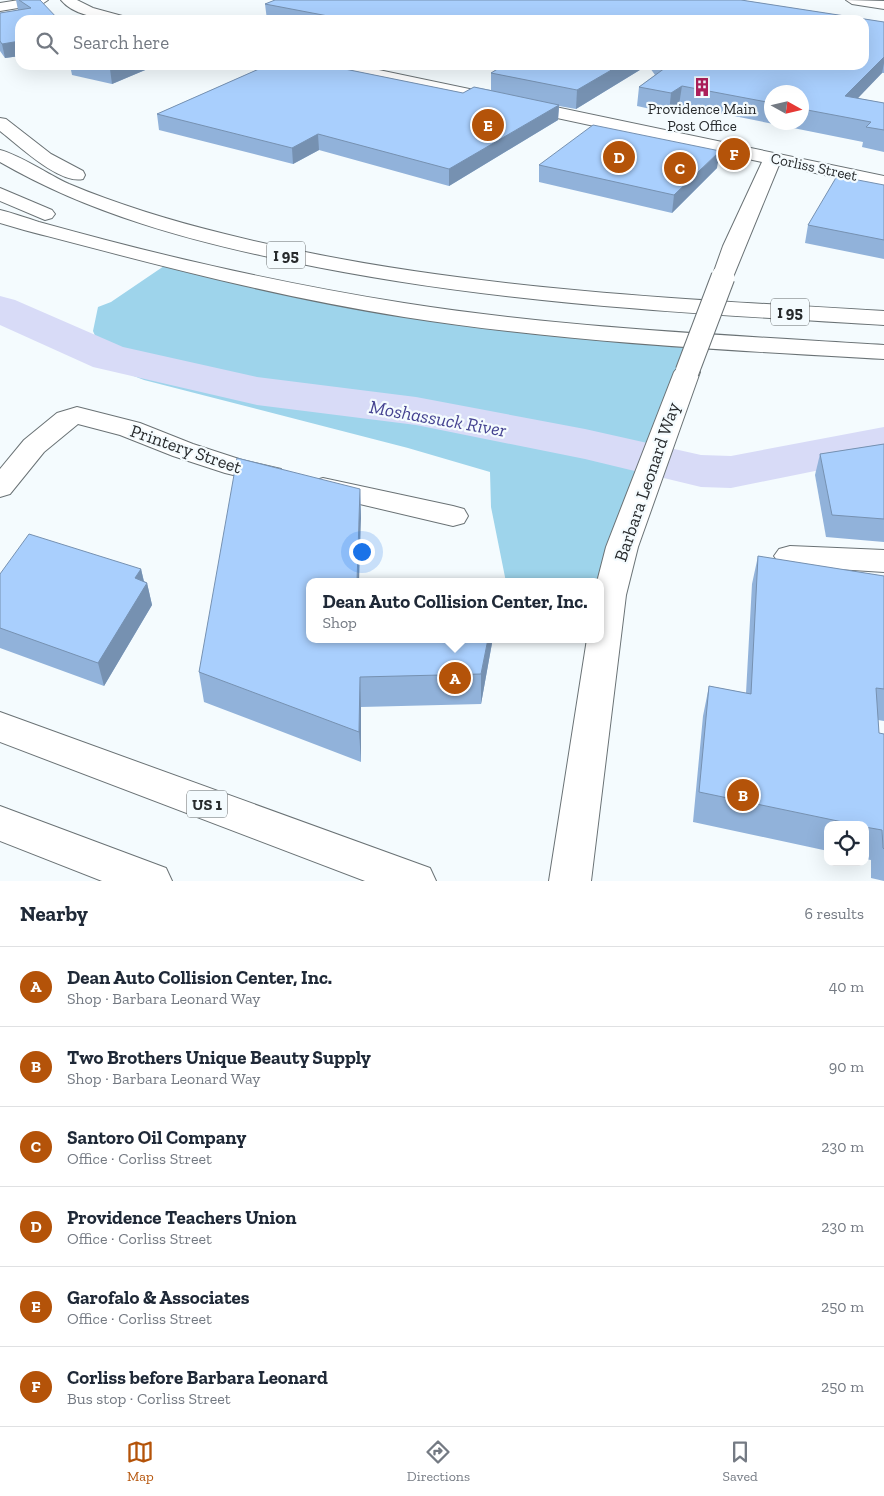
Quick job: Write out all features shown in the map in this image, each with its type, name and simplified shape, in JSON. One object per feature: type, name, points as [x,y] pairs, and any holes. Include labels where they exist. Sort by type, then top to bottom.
[{"type":"main road","points":[[0,7],[42,0]]},
{"type":"main road","points":[[66,0],[88,11],[103,15]]},
{"type":"main road","points":[[852,0],[884,5]]},
{"type":"main road","name":"Corliss Street","points":[[357,70],[884,182]]},
{"type":"main road","points":[[0,123],[45,158],[86,180],[146,203],[219,224],[347,253],[478,273],[592,285],[696,306]]},
{"type":"main road","name":"I 95","points":[[0,155],[56,184],[117,209],[181,229],[274,252],[373,271],[542,294],[884,318]]},
{"type":"main road","name":"Barbara Leonard Way","points":[[604,638],[610,595],[622,547],[661,437],[734,246],[773,158]]},
{"type":"main road","name":"I 95","points":[[0,194],[68,224],[180,264],[326,297],[489,321],[735,343],[884,352]]},
{"type":"main road","points":[[0,216],[31,226],[180,264]]},
{"type":"main road","name":"Printery Street","points":[[0,488],[34,446],[66,419],[78,415],[130,430],[235,467],[453,516]]},
{"type":"main road","points":[[790,556],[884,561]]},
{"type":"main road","name":"Barbara Leonard Way","points":[[570,881],[603,643]]},
{"type":"main road","name":"US 1","points":[[0,727],[415,881]]},
{"type":"main road","points":[[0,823],[151,881]]},
{"type":"shaded area","points":[[167,264],[261,287],[688,341],[601,578],[505,578],[491,507],[490,472],[408,448],[144,380],[108,366],[93,331],[98,307],[111,302]]},
{"type":"building","points":[[19,0],[40,0],[54,15],[15,15],[15,42],[2,44],[0,41],[0,13],[31,8]]},
{"type":"building","points":[[275,0],[741,0],[838,15],[323,15],[265,4]]},
{"type":"building","points":[[869,20],[884,22],[884,57],[845,96],[884,103],[884,130],[866,127],[871,122],[809,110],[809,85],[764,85],[764,101],[682,86],[671,93],[639,87],[662,70],[869,70]]},
{"type":"building","points":[[257,70],[350,70],[463,93],[474,87],[559,105],[449,169],[318,134],[292,148],[157,114]]},
{"type":"building","points":[[496,70],[611,70],[577,90],[491,73]]},
{"type":"building","points":[[593,125],[720,151],[674,195],[539,165]]},
{"type":"building","points":[[837,176],[884,185],[884,240],[808,225]]},
{"type":"building","points":[[884,444],[884,519],[832,515],[820,454]]},
{"type":"building","points":[[237,458],[360,489],[357,578],[306,578],[306,643],[487,643],[481,674],[360,677],[359,732],[199,672]]},
{"type":"building","points":[[29,534],[141,569],[135,578],[147,583],[98,663],[0,628],[0,574]]},
{"type":"building","points":[[758,556],[884,576],[884,689],[876,688],[879,733],[884,734],[884,849],[882,830],[869,828],[869,821],[838,821],[699,792],[709,686],[751,694]]},
{"type":"waterway","name":"Moshassuck River","points":[[0,309],[109,357],[257,391],[416,411],[585,444],[701,471],[731,472],[884,442]]},
{"type":"place","name":"Providence Main Post Office","points":[[702,87]]},
{"type":"place","name":"Garofalo & Associates","points":[[488,125]]},
{"type":"place","name":"Corliss before Barbara Leonard","points":[[734,154]]},
{"type":"place","name":"Providence Teachers Union","points":[[619,157]]},
{"type":"place","name":"Santoro Oil Company","points":[[680,168]]},
{"type":"place","name":"Dean Auto Collision Center, Inc.","points":[[455,678]]},
{"type":"place","name":"Two Brothers Unique Beauty Supply","points":[[743,795]]}]
